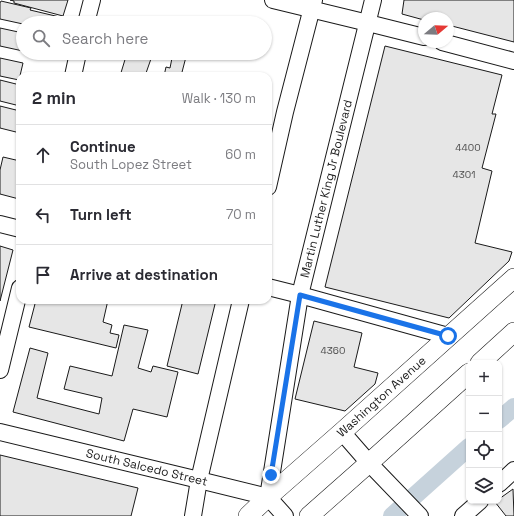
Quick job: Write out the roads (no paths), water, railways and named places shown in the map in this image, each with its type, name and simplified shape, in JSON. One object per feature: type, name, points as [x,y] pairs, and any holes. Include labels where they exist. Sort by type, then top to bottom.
[{"type":"street","points":[[88,16],[92,0]]},
{"type":"street","points":[[273,0],[312,5],[368,23],[418,36]]},
{"type":"street","name":"Martin Luther King Jr Boulevard","points":[[268,497],[300,295],[373,0]]},
{"type":"street","points":[[272,169],[312,5]]},
{"type":"street","points":[[454,45],[514,61]]},
{"type":"street","points":[[74,72],[76,60]]},
{"type":"street","points":[[0,224],[16,228]]},
{"type":"street","name":"Washington Avenue","points":[[248,516],[514,278]]},
{"type":"street","points":[[272,288],[448,336]]},
{"type":"street","points":[[0,370],[16,304]]},
{"type":"street","points":[[193,516],[240,304]]},
{"type":"street","points":[[483,360],[514,332]]},
{"type":"street","points":[[309,516],[466,375]]},
{"type":"street","name":"South Salcedo Street","points":[[0,432],[268,497]]},
{"type":"street","points":[[342,432],[369,463],[420,516]]},
{"type":"street","points":[[502,481],[514,470]]},
{"type":"street","points":[[268,497],[285,516]]},
{"type":"street","points":[[463,516],[477,504]]},
{"type":"waterway","points":[[502,417],[514,407]]},
{"type":"waterway","points":[[392,516],[466,450]]}]
